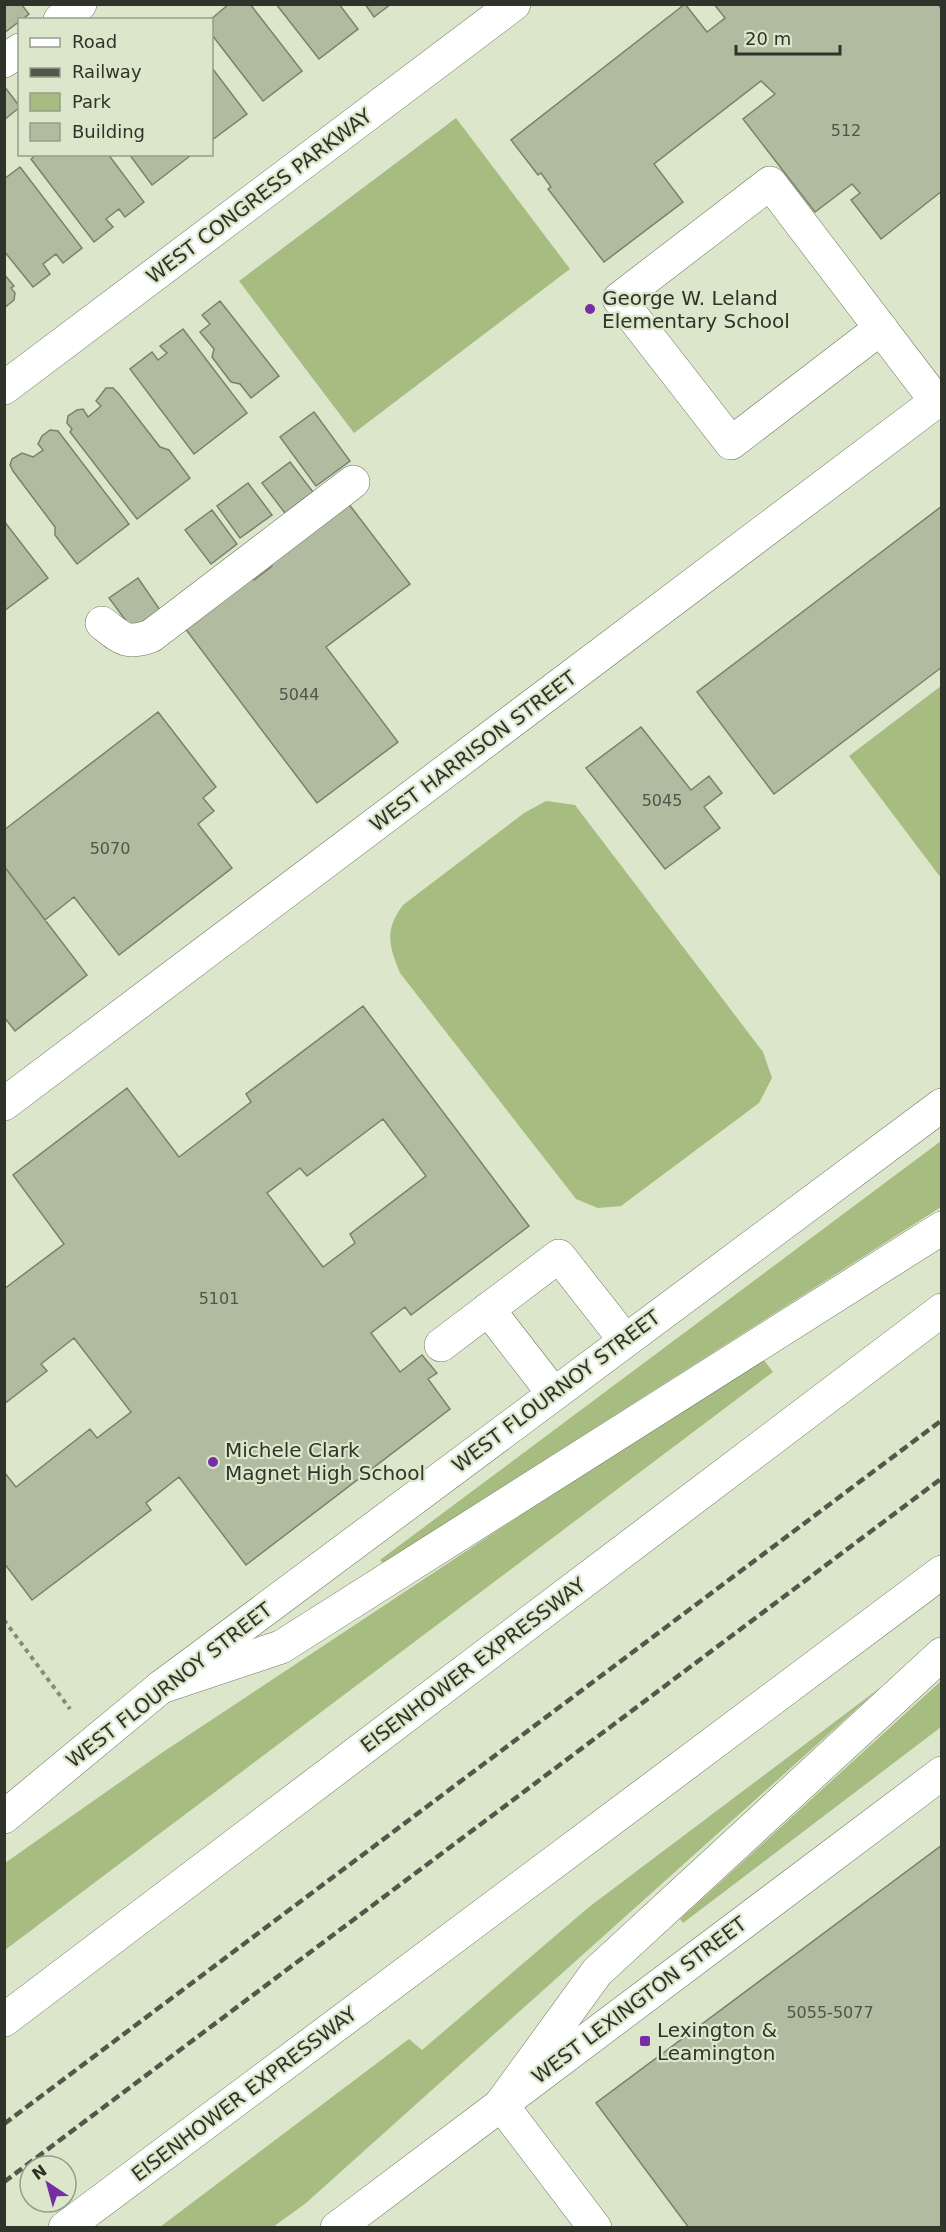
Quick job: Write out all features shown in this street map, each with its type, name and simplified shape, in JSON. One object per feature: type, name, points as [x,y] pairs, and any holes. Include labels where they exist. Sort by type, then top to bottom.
[{"type":"main road","points":[[62,18],[80,4]]},
{"type":"main road","name":"WEST CONGRESS PARKWAY","points":[[4,388],[514,4]]},
{"type":"main road","points":[[4,61],[18,51]]},
{"type":"main road","points":[[881,328],[731,443],[619,299],[770,183],[881,328],[939,399]]},
{"type":"main road","name":"WEST HARRISON STREET","points":[[4,1104],[939,399]]},
{"type":"main road","points":[[102,623],[122,639],[136,641],[151,636],[353,482]]},
{"type":"main road","name":"WEST FLOURNOY STREET","points":[[4,1817],[161,1687],[942,1105]]},
{"type":"main road","points":[[161,1687],[281,1647],[942,1228]]},
{"type":"main road","points":[[441,1345],[559,1256],[625,1340]]},
{"type":"main road","points":[[488,1309],[554,1393]]},
{"type":"main road","name":"EISENHOWER EXPRESSWAY","points":[[4,2020],[942,1310]]},
{"type":"main road","name":"EISENHOWER EXPRESSWAY","points":[[65,2228],[942,1572]]},
{"type":"main road","points":[[595,2228],[501,2104],[597,1972],[942,1654]]},
{"type":"main road","name":"WEST LEXINGTON STREET","points":[[337,2228],[942,1773]]},
{"type":"path","points":[[4,1620],[70,1709]]},
{"type":"green space","points":[[456,118],[570,269],[354,433],[239,281]]},
{"type":"green space","points":[[941,686],[941,878],[849,756]]},
{"type":"green space","points":[[546,801],[575,805],[763,1052],[772,1078],[759,1103],[621,1206],[598,1208],[576,1199],[400,973],[391,946],[393,923],[403,905],[524,813]]},
{"type":"green space","points":[[941,1141],[941,1207],[383,1563],[380,1560]]},
{"type":"green space","points":[[764,1360],[773,1372],[5,1950],[5,1863],[163,1752],[566,1485]]},
{"type":"green space","points":[[941,1681],[941,1727],[683,1923],[680,1919]]},
{"type":"green space","points":[[881,1687],[306,2203],[273,2227],[160,2227],[409,2039],[422,2050],[589,1907]]},
{"type":"building","points":[[4,4],[21,4],[29,14],[24,18],[18,18],[18,22],[4,33]]},
{"type":"building","points":[[229,4],[250,4],[302,71],[263,101],[213,36],[212,18]]},
{"type":"building","points":[[276,4],[339,4],[358,29],[319,59]]},
{"type":"building","points":[[365,4],[391,4],[374,17]]},
{"type":"building","points":[[685,4],[707,32],[725,18],[714,4],[938,4],[942,10],[942,191],[881,239],[851,200],[860,193],[852,184],[815,212],[743,119],[775,94],[761,81],[654,164],[683,202],[604,262],[548,189],[551,187],[541,173],[538,175],[511,140]]},
{"type":"building","points":[[213,69],[247,114],[213,139]]},
{"type":"building","points":[[4,86],[18,104],[18,109],[4,120]]},
{"type":"building","points":[[35,156],[110,156],[144,202],[125,217],[119,209],[106,219],[113,227],[94,242],[31,159]]},
{"type":"building","points":[[130,156],[190,156],[152,185]]},
{"type":"building","points":[[20,167],[82,248],[63,263],[56,254],[43,264],[50,274],[33,287],[4,251],[4,179]]},
{"type":"building","points":[[4,274],[14,286],[11,288],[15,293],[14,300],[4,308]]},
{"type":"building","points":[[220,301],[279,376],[251,398],[240,384],[231,382],[212,357],[214,349],[200,332],[210,324],[202,315]]},
{"type":"building","points":[[183,329],[247,413],[194,454],[130,369],[152,352],[158,360],[167,353],[160,346]]},
{"type":"building","points":[[106,388],[113,388],[119,394],[160,447],[169,450],[190,478],[137,519],[70,432],[72,429],[67,423],[68,416],[77,410],[83,409],[88,417],[101,406],[96,401]]},
{"type":"building","points":[[314,412],[350,461],[316,486],[280,437]]},
{"type":"building","points":[[50,430],[58,431],[129,524],[77,564],[55,535],[55,527],[10,465],[12,459],[22,453],[33,457],[43,450],[38,444],[42,436]]},
{"type":"building","points":[[290,462],[313,492],[285,513],[262,483]]},
{"type":"building","points":[[248,483],[272,515],[240,538],[217,506]]},
{"type":"building","points":[[348,503],[410,584],[326,647],[398,742],[317,803],[184,627],[251,576],[254,580],[272,566],[269,562]]},
{"type":"building","points":[[942,506],[942,667],[774,794],[697,692]]},
{"type":"building","points":[[212,510],[237,544],[211,564],[185,530]]},
{"type":"building","points":[[4,521],[48,578],[4,611]]},
{"type":"building","points":[[138,578],[160,610],[132,629],[109,598]]},
{"type":"building","points":[[158,712],[216,787],[203,798],[214,811],[198,824],[232,868],[119,955],[74,897],[45,920],[4,866],[4,830]]},
{"type":"building","points":[[641,727],[691,790],[709,776],[722,793],[704,807],[720,828],[665,869],[586,768]]},
{"type":"building","points":[[4,866],[87,975],[15,1031],[4,1017]]},
{"type":"building","points":[[363,1006],[529,1226],[411,1315],[405,1307],[371,1333],[400,1372],[422,1355],[437,1373],[428,1379],[450,1409],[246,1565],[179,1477],[146,1503],[151,1510],[32,1600],[4,1563],[4,1472],[16,1487],[90,1429],[97,1438],[131,1412],[74,1338],[41,1364],[47,1371],[4,1404],[4,1289],[64,1244],[13,1175],[127,1088],[179,1157],[251,1102],[246,1094]],"holes":[[[383,1119],[426,1176],[350,1234],[355,1243],[323,1267],[267,1193],[300,1168],[307,1176]]]},
{"type":"building","points":[[942,1845],[942,2228],[689,2228],[596,2103]]},
{"type":"railway","points":[[4,2124],[942,1420]]},
{"type":"railway","points":[[4,2182],[942,1478]]},
{"type":"place","name":"George W. Leland Elementary School","points":[[590,309]]},
{"type":"place","name":"Michele Clark Magnet High School","points":[[213,1462]]},
{"type":"place","name":"Lexington & Leamington","points":[[645,2041]]}]
